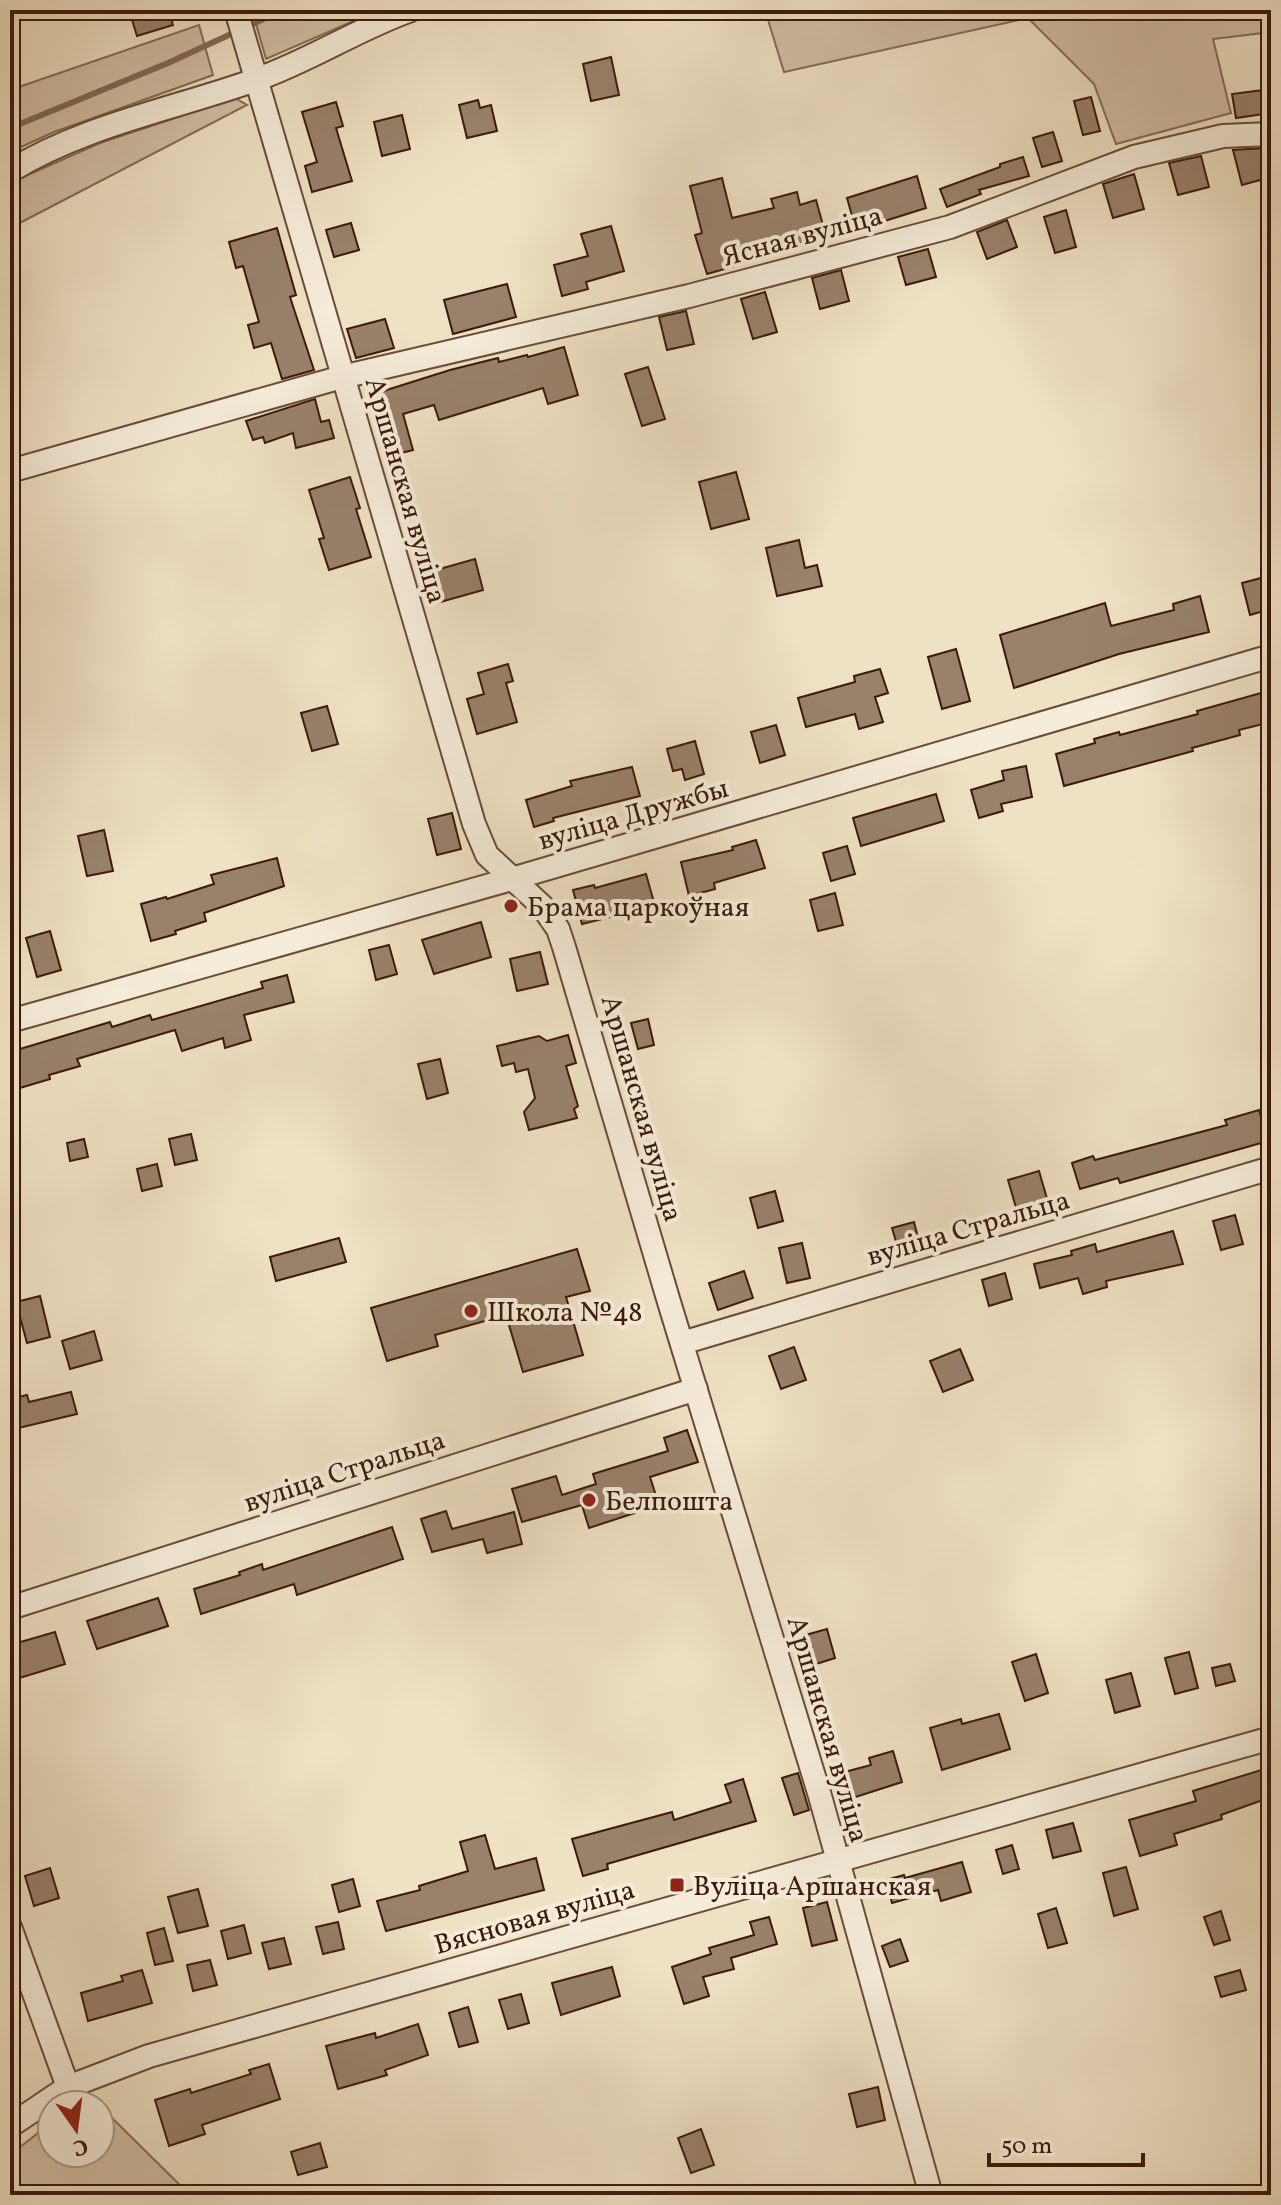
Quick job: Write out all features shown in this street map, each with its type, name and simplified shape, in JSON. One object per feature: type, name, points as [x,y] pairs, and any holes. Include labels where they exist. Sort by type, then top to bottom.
[{"type":"street","name":"Аршанская вуліца","points":[[236,10],[474,824],[487,855],[542,906],[558,929],[820,1796],[931,2195]]},
{"type":"street","points":[[10,171],[78,138],[253,72],[315,56],[373,23],[411,10]]},
{"type":"street","name":"Ясная вуліца","points":[[10,471],[342,377],[689,296],[950,227],[1134,157],[1223,136],[1271,134]]},
{"type":"street","name":"вуліца Дружбы","points":[[10,1021],[515,878],[1271,656]]},
{"type":"street","name":"вуліца Стральца","points":[[682,1343],[1271,1168]]},
{"type":"street","name":"вуліца Стральца","points":[[10,1608],[696,1389]]},
{"type":"street","name":"Вясновая вуліца","points":[[10,2126],[68,2087],[149,2056],[1271,1738]]},
{"type":"street","points":[[10,1927],[68,2087]]},
{"type":"shaded area","points":[[252,10],[379,10],[266,59]]},
{"type":"shaded area","points":[[765,10],[1271,10],[1271,32],[1213,39],[1231,113],[1116,144],[1094,84],[1028,18],[784,72]]},
{"type":"shaded area","points":[[199,25],[213,75],[54,132],[10,152],[10,90]]},
{"type":"shaded area","points":[[235,98],[247,105],[10,228],[10,185],[21,178],[100,143]]},
{"type":"shaded area","points":[[116,2122],[190,2195],[10,2195],[10,2155],[36,2135],[36,2169],[116,2169]]},
{"type":"building","points":[[129,10],[168,10],[173,25],[137,36]]},
{"type":"building","points":[[611,57],[619,95],[591,101],[583,64]]},
{"type":"building","points":[[1271,89],[1271,113],[1236,118],[1232,94]]},
{"type":"building","points":[[1091,97],[1100,131],[1083,135],[1074,101]]},
{"type":"building","points":[[478,100],[480,108],[491,105],[497,131],[467,138],[459,105]]},
{"type":"building","points":[[336,102],[343,126],[336,128],[352,181],[312,192],[305,166],[317,162],[302,112]]},
{"type":"building","points":[[402,115],[410,149],[382,156],[374,122]]},
{"type":"building","points":[[1053,132],[1062,161],[1042,167],[1033,138]]},
{"type":"building","points":[[1266,148],[1271,177],[1242,185],[1233,150]]},
{"type":"building","points":[[1201,156],[1209,187],[1178,195],[1169,163]]},
{"type":"building","points":[[1023,157],[1029,176],[979,190],[981,194],[947,207],[940,189]]},
{"type":"building","points":[[1134,174],[1144,209],[1113,218],[1103,184]]},
{"type":"building","points":[[917,176],[926,208],[856,230],[847,198]]},
{"type":"building","points":[[722,178],[732,218],[774,208],[771,199],[797,192],[800,205],[816,200],[826,236],[734,261],[735,266],[707,274],[695,235],[702,233],[690,186]]},
{"type":"building","points":[[1066,210],[1076,247],[1055,253],[1044,217]]},
{"type":"building","points":[[1007,220],[1017,247],[987,259],[977,232]]},
{"type":"building","points":[[351,223],[359,250],[334,257],[326,230]]},
{"type":"building","points":[[611,226],[624,271],[586,282],[588,289],[562,296],[554,265],[588,256],[581,234]]},
{"type":"building","points":[[277,228],[296,295],[290,297],[314,370],[282,379],[271,343],[254,348],[248,325],[259,322],[243,266],[236,268],[229,242]]},
{"type":"building","points":[[928,249],[936,277],[906,285],[898,257]]},
{"type":"building","points":[[841,270],[849,301],[820,309],[812,278]]},
{"type":"building","points":[[507,284],[516,317],[453,334],[444,300]]},
{"type":"building","points":[[765,292],[777,332],[753,339],[741,299]]},
{"type":"building","points":[[686,311],[694,344],[667,350],[659,317]]},
{"type":"building","points":[[385,319],[394,348],[356,358],[347,329]]},
{"type":"building","points":[[564,347],[578,395],[548,404],[543,388],[439,420],[434,405],[403,414],[413,450],[386,457],[380,434],[385,433],[374,394],[498,358],[499,362]]},
{"type":"building","points":[[648,367],[665,419],[642,426],[625,374]]},
{"type":"building","points":[[315,399],[321,422],[329,420],[334,438],[296,448],[293,433],[265,443],[263,437],[253,440],[246,421]]},
{"type":"building","points":[[736,472],[749,519],[711,529],[699,482]]},
{"type":"building","points":[[350,477],[371,557],[329,570],[319,539],[324,538],[309,490]]},
{"type":"building","points":[[799,540],[805,568],[817,565],[822,586],[777,596],[766,548]]},
{"type":"building","points":[[475,559],[483,590],[437,603],[429,572]]},
{"type":"building","points":[[1261,578],[1270,609],[1250,615],[1242,583]]},
{"type":"building","points":[[1200,596],[1209,632],[1119,654],[1014,688],[1000,635],[1105,603],[1111,626],[1174,610],[1173,604]]},
{"type":"building","points":[[956,649],[970,701],[942,709],[928,657]]},
{"type":"building","points":[[508,664],[513,681],[506,683],[517,722],[477,734],[467,699],[484,694],[478,673]]},
{"type":"building","points":[[880,669],[888,693],[875,697],[883,722],[859,729],[855,714],[806,727],[798,698],[855,682],[854,676]]},
{"type":"building","points":[[1268,691],[1271,722],[1239,730],[1240,735],[1192,748],[1193,751],[1064,786],[1056,754],[1095,743],[1094,739],[1198,714],[1197,711]]},
{"type":"building","points":[[327,706],[338,744],[312,751],[301,713]]},
{"type":"building","points":[[776,725],[785,755],[760,763],[751,732]]},
{"type":"building","points":[[695,741],[704,774],[685,780],[682,769],[673,771],[667,749]]},
{"type":"building","points":[[1026,766],[1032,797],[1001,804],[1003,811],[979,818],[971,790],[1004,780],[1002,771]]},
{"type":"building","points":[[632,767],[640,796],[553,818],[554,821],[534,827],[526,800],[572,786],[570,781]]},
{"type":"building","points":[[936,794],[944,821],[861,846],[853,818]]},
{"type":"building","points":[[452,813],[461,849],[437,855],[428,819]]},
{"type":"building","points":[[104,830],[113,871],[87,876],[78,836]]},
{"type":"building","points":[[756,840],[765,868],[714,883],[715,889],[689,896],[681,862],[733,850],[732,847]]},
{"type":"building","points":[[847,846],[855,874],[831,881],[823,853]]},
{"type":"building","points":[[277,858],[284,886],[204,913],[206,921],[151,941],[141,904],[214,884],[211,875]]},
{"type":"building","points":[[646,874],[655,906],[582,924],[573,890],[594,885],[595,888]]},
{"type":"building","points":[[835,893],[843,925],[818,931],[810,900]]},
{"type":"building","points":[[481,922],[491,957],[434,974],[422,940]]},
{"type":"building","points":[[50,931],[61,970],[37,977],[26,938]]},
{"type":"building","points":[[389,945],[397,974],[376,980],[369,950]]},
{"type":"building","points":[[540,952],[548,984],[517,991],[510,959]]},
{"type":"building","points":[[287,975],[294,1002],[244,1015],[251,1040],[225,1048],[223,1038],[182,1051],[175,1030],[77,1059],[80,1066],[20,1088],[10,1052],[110,1022],[112,1027],[150,1015],[152,1020],[263,988],[261,982]]},
{"type":"building","points":[[648,1019],[654,1045],[638,1049],[631,1023]]},
{"type":"building","points":[[568,1035],[576,1063],[566,1066],[578,1106],[574,1109],[577,1118],[529,1130],[524,1112],[535,1098],[528,1069],[516,1072],[514,1063],[502,1066],[497,1046],[539,1036],[547,1041]]},
{"type":"building","points":[[440,1059],[448,1093],[427,1099],[418,1064]]},
{"type":"building","points":[[1259,1110],[1268,1141],[1120,1183],[1118,1178],[1080,1189],[1072,1163],[1093,1156],[1095,1160],[1227,1125],[1225,1120]]},
{"type":"building","points":[[191,1134],[197,1160],[175,1165],[169,1139]]},
{"type":"building","points":[[84,1139],[88,1157],[70,1161],[67,1143]]},
{"type":"building","points":[[157,1164],[162,1186],[142,1191],[137,1169]]},
{"type":"building","points":[[1039,1171],[1048,1202],[1017,1211],[1008,1180]]},
{"type":"building","points":[[775,1191],[783,1221],[758,1228],[750,1198]]},
{"type":"building","points":[[1235,1215],[1243,1244],[1221,1250],[1213,1221]]},
{"type":"building","points":[[914,1222],[921,1249],[900,1255],[892,1228]]},
{"type":"building","points":[[1173,1231],[1183,1264],[1106,1281],[1107,1287],[1083,1294],[1078,1278],[1040,1288],[1034,1264],[1072,1255],[1071,1251],[1095,1244],[1097,1252]]},
{"type":"building","points":[[339,1238],[346,1262],[276,1281],[270,1257]]},
{"type":"building","points":[[802,1243],[810,1278],[787,1283],[779,1248]]},
{"type":"building","name":"Школа №48","points":[[577,1249],[590,1291],[566,1297],[583,1355],[523,1372],[506,1315],[435,1335],[438,1346],[387,1361],[371,1308]]},
{"type":"building","points":[[744,1271],[753,1298],[718,1310],[709,1283]]},
{"type":"building","points":[[1005,1273],[1012,1299],[989,1306],[982,1280]]},
{"type":"building","points":[[40,1296],[50,1337],[27,1343],[16,1302]]},
{"type":"building","points":[[94,1331],[102,1360],[70,1369],[62,1341]]},
{"type":"building","points":[[794,1347],[806,1380],[781,1389],[769,1356]]},
{"type":"building","points":[[960,1349],[973,1380],[943,1392],[930,1361]]},
{"type":"building","points":[[71,1392],[77,1414],[10,1430],[10,1399],[27,1395],[29,1402]]},
{"type":"building","points":[[687,1430],[698,1462],[650,1477],[659,1505],[589,1528],[582,1505],[522,1522],[512,1489],[556,1476],[562,1495],[596,1484],[593,1474],[668,1451],[664,1438]]},
{"type":"building","points":[[446,1511],[452,1529],[514,1512],[522,1544],[487,1553],[483,1539],[432,1552],[421,1519]]},
{"type":"building","points":[[392,1527],[403,1559],[297,1595],[294,1584],[201,1614],[194,1589],[240,1575],[239,1572],[262,1564],[263,1570]]},
{"type":"building","points":[[158,1598],[168,1626],[97,1649],[87,1621]]},
{"type":"building","points":[[827,1629],[835,1658],[810,1666],[802,1636]]},
{"type":"building","points":[[55,1632],[65,1664],[10,1681],[10,1645]]},
{"type":"building","points":[[1189,1652],[1198,1688],[1175,1694],[1165,1658]]},
{"type":"building","points":[[1036,1654],[1048,1693],[1025,1701],[1012,1662]]},
{"type":"building","points":[[1230,1664],[1235,1681],[1216,1686],[1212,1668]]},
{"type":"building","points":[[1131,1673],[1140,1706],[1115,1713],[1106,1680]]},
{"type":"building","points":[[999,1714],[1010,1749],[942,1770],[930,1728],[961,1719],[962,1724]]},
{"type":"building","points":[[893,1751],[902,1782],[840,1802],[833,1775],[871,1765],[869,1758]]},
{"type":"building","points":[[1271,1767],[1271,1797],[1221,1815],[1222,1819],[1174,1834],[1177,1845],[1140,1856],[1129,1820],[1196,1801],[1193,1791]]},
{"type":"building","points":[[798,1773],[809,1810],[794,1815],[782,1778]]},
{"type":"building","points":[[743,1779],[756,1821],[607,1864],[608,1869],[583,1876],[572,1839],[672,1812],[674,1820],[731,1802],[725,1785]]},
{"type":"building","points":[[1073,1823],[1081,1851],[1053,1858],[1046,1830]]},
{"type":"building","points":[[485,1835],[495,1869],[536,1858],[544,1890],[386,1931],[377,1901],[420,1890],[419,1886],[468,1871],[460,1842]]},
{"type":"building","points":[[1012,1845],[1019,1869],[1003,1874],[996,1850]]},
{"type":"building","points":[[962,1862],[971,1892],[941,1901],[938,1890],[892,1903],[886,1880],[904,1875],[905,1878]]},
{"type":"building","points":[[1126,1867],[1138,1909],[1114,1916],[1103,1873]]},
{"type":"building","points":[[50,1868],[59,1898],[34,1906],[25,1876]]},
{"type":"building","points":[[353,1879],[360,1906],[339,1912],[332,1885]]},
{"type":"building","points":[[198,1889],[208,1926],[178,1933],[168,1897]]},
{"type":"building","points":[[827,1902],[837,1940],[812,1946],[803,1908]]},
{"type":"building","points":[[1056,1908],[1067,1943],[1048,1948],[1038,1914]]},
{"type":"building","points":[[1221,1911],[1230,1940],[1214,1945],[1204,1917]]},
{"type":"building","points":[[769,1917],[777,1944],[731,1958],[734,1969],[703,1977],[709,1996],[684,2004],[672,1967],[711,1954],[709,1948],[754,1935],[750,1922]]},
{"type":"building","points":[[338,1922],[344,1949],[323,1954],[316,1927]]},
{"type":"building","points":[[244,1925],[251,1953],[228,1959],[221,1931]]},
{"type":"building","points":[[164,1928],[173,1961],[155,1965],[147,1933]]},
{"type":"building","points":[[284,1938],[291,1964],[269,1969],[262,1943]]},
{"type":"building","points":[[900,1939],[908,1961],[890,1967],[882,1946]]},
{"type":"building","points":[[210,1960],[217,1985],[193,1991],[187,1965]]},
{"type":"building","points":[[612,1967],[620,1996],[561,2015],[552,1983]]},
{"type":"building","points":[[142,1970],[152,2003],[88,2021],[81,1993],[123,1981],[121,1976]]},
{"type":"building","points":[[1240,1970],[1246,1990],[1221,1997],[1215,1977]]},
{"type":"building","points":[[521,1994],[529,2023],[508,2029],[499,2000]]},
{"type":"building","points":[[468,2007],[478,2042],[459,2047],[449,2013]]},
{"type":"building","points":[[418,2024],[428,2055],[385,2070],[387,2075],[338,2089],[326,2046],[375,2033],[376,2038]]},
{"type":"building","points":[[269,2064],[280,2099],[202,2125],[205,2134],[169,2146],[155,2100],[190,2089],[191,2093],[251,2074],[249,2070]]},
{"type":"building","points":[[878,2087],[885,2120],[857,2127],[849,2094]]},
{"type":"building","points":[[701,2129],[714,2165],[691,2173],[678,2138]]},
{"type":"building","points":[[320,2143],[327,2167],[298,2175],[291,2152]]},
{"type":"waterway","points":[[10,128],[168,63],[283,10]]},
{"type":"place","name":"Брама царкоўная","points":[[511,906]]},
{"type":"place","name":"Школа №48","points":[[471,1311]]},
{"type":"place","name":"Белпошта","points":[[589,1500]]},
{"type":"place","name":"Вуліца Аршанская","points":[[677,1885]]}]
